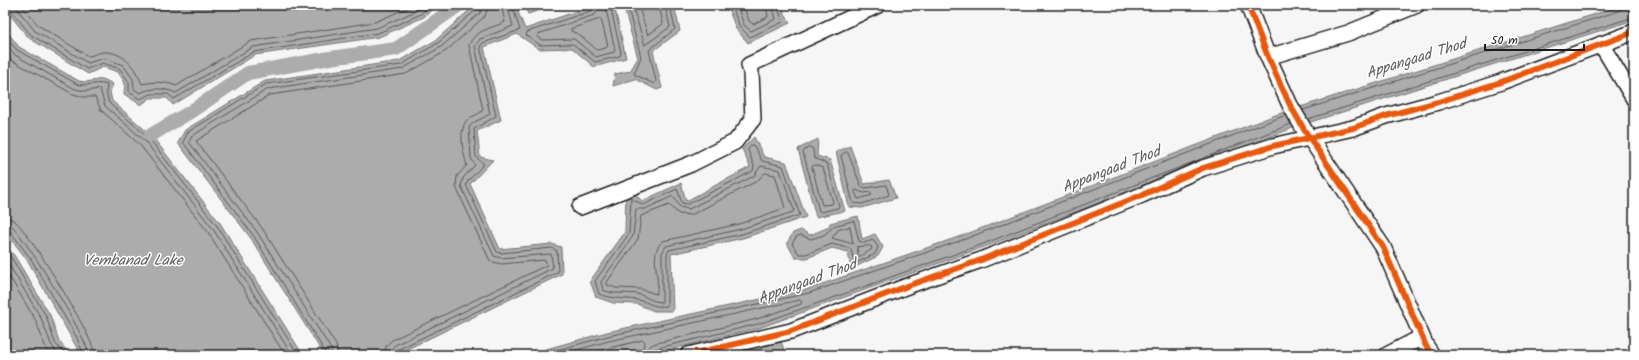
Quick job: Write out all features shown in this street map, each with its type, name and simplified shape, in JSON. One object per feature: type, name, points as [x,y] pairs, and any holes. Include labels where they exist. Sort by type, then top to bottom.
[{"type":"street","points":[[580,207],[691,164],[735,142],[753,119],[751,72],[749,66],[878,5]]},
{"type":"street","points":[[1248,5],[1268,58],[1290,105],[1307,134],[1383,247],[1422,337],[1432,355]]},
{"type":"street","points":[[1268,58],[1348,33],[1417,5]]},
{"type":"street","points":[[688,355],[791,331],[910,285],[988,257],[1142,195],[1203,168],[1307,134],[1353,128],[1386,116],[1438,102],[1501,82],[1634,32]]},
{"type":"street","points":[[1601,44],[1634,99]]},
{"type":"street","points":[[1387,355],[1422,337]]},
{"type":"water","points":[[5,5],[437,5],[424,17],[379,37],[255,55],[173,105],[167,98],[150,98],[141,105],[124,94],[125,83],[118,72],[103,67],[88,74],[29,38],[5,9]]},
{"type":"water","points":[[475,5],[515,5],[525,29],[595,5],[614,5],[626,58],[594,67],[572,48],[539,49],[517,34],[484,47],[501,120],[477,131],[480,157],[493,160],[470,184],[500,249],[552,244],[561,247],[562,274],[395,355],[324,355],[250,237],[178,143],[185,130],[265,81],[399,61],[436,40]]},
{"type":"water","points":[[524,5],[556,5],[528,14]]},
{"type":"water","points":[[623,5],[674,5],[680,31],[653,51],[662,88],[657,90],[635,79],[613,86],[615,74],[630,71],[638,58]]},
{"type":"water","points":[[727,5],[780,5],[790,23],[748,43],[736,29]]},
{"type":"water","points":[[1624,5],[1634,5],[1634,20],[1298,126],[984,247],[759,328],[647,355],[525,355],[607,332],[808,289],[964,235],[1278,114]]},
{"type":"water","name":"Vembanad Lake","points":[[5,29],[19,47],[79,81],[86,82],[103,79],[113,84],[110,92],[112,101],[151,135],[220,223],[303,355],[81,355],[28,261],[5,231]]},
{"type":"water","points":[[754,137],[764,157],[786,162],[806,217],[743,238],[671,254],[673,311],[654,311],[637,304],[613,303],[596,297],[590,281],[625,232],[626,194],[634,193],[642,201],[681,183],[686,201],[750,167],[742,149]]},
{"type":"water","points":[[818,139],[817,156],[830,160],[845,211],[816,217],[798,149]]},
{"type":"water","points":[[850,146],[864,184],[889,180],[896,198],[862,208],[849,207],[836,152]]},
{"type":"water","points":[[858,216],[862,239],[875,234],[883,247],[878,256],[851,269],[848,252],[832,248],[807,258],[795,258],[787,243],[793,233],[801,230],[810,235],[829,227],[830,223]]},
{"type":"water","points":[[5,245],[14,255],[50,315],[59,341],[70,355],[5,355]]},
{"type":"water","points":[[779,336],[786,355],[713,355]]},
{"type":"waterway","points":[[151,135],[190,112],[248,73],[330,58],[396,49],[459,5]]},
{"type":"cycle path","points":[[1248,5],[1268,57],[1290,105],[1305,131],[1383,247],[1426,346],[1432,355]]},
{"type":"cycle path","points":[[688,355],[791,331],[910,285],[981,260],[1142,195],[1203,168],[1273,146],[1353,128],[1386,116],[1438,102],[1501,82],[1634,32]]},
{"type":"water label","name":"Appangaad Thod","points":[[1416,58]]},
{"type":"water label","name":"Appangaad Thod","points":[[1111,169]]},
{"type":"water label","name":"Appangaad Thod","points":[[807,281]]}]
